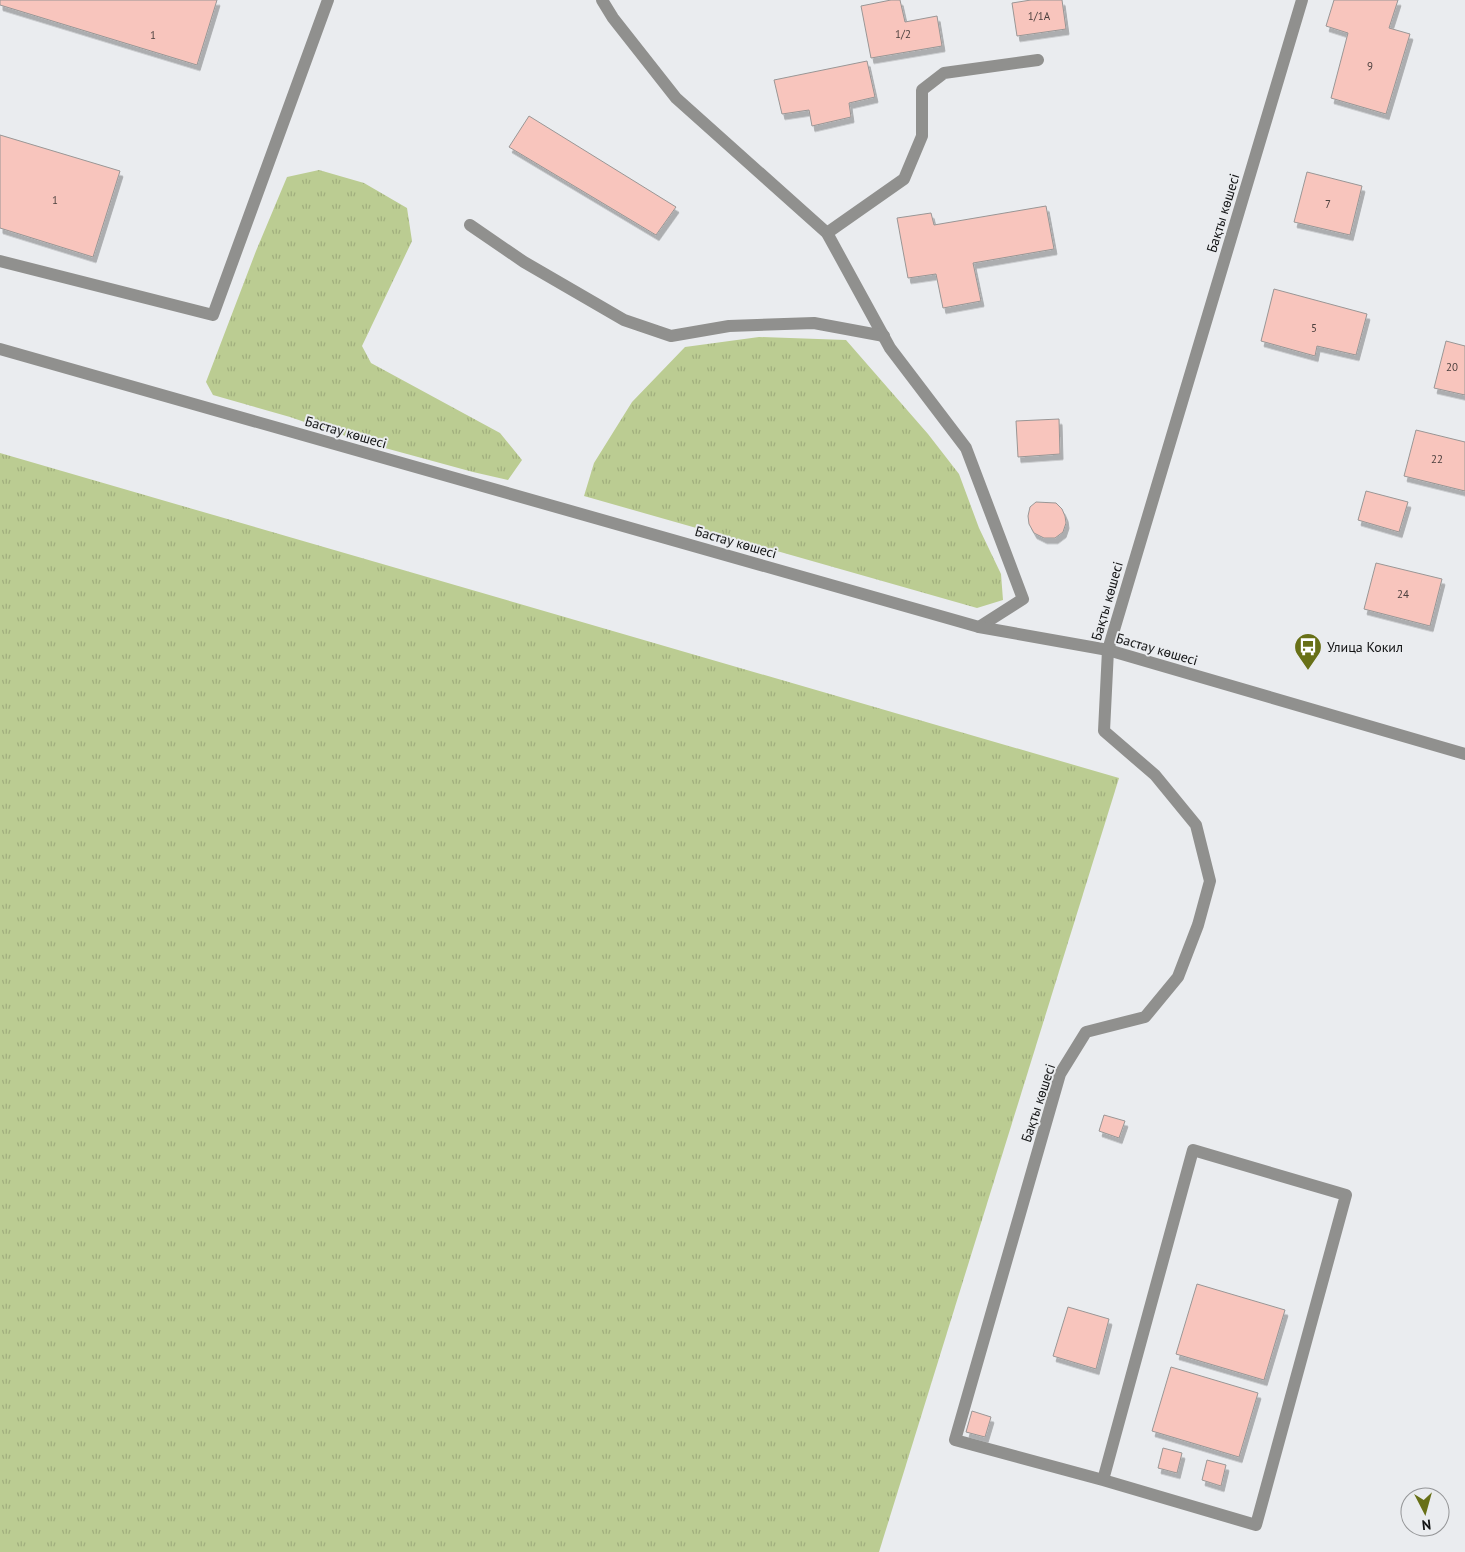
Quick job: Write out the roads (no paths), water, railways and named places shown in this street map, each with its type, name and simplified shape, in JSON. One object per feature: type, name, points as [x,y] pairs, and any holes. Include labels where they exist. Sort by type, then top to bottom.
[{"type":"street","points":[[0,261],[213,315],[328,0]]},
{"type":"street","points":[[602,0],[676,98],[827,233],[890,348],[966,448],[1023,599],[979,627]]},
{"type":"street","name":"Бақты көшесі","points":[[1103,1480],[955,1440],[1060,1074],[1086,1032],[1145,1017],[1178,977],[1198,925],[1210,881],[1196,825],[1155,776],[1104,731],[1108,650],[1302,0]]},
{"type":"street","points":[[827,233],[904,179],[922,136],[922,90],[944,73],[1038,60]]},
{"type":"street","points":[[470,225],[524,262],[624,320],[671,336],[730,326],[814,323],[884,336]]},
{"type":"street","name":"Бастау көшесі","points":[[0,349],[979,627],[1108,650],[1465,754]]},
{"type":"street","points":[[1194,1150],[1346,1195],[1256,1524],[1103,1480],[1194,1150]]},
{"type":"place","name":"Улица Кокил","points":[[1308,671]]}]
